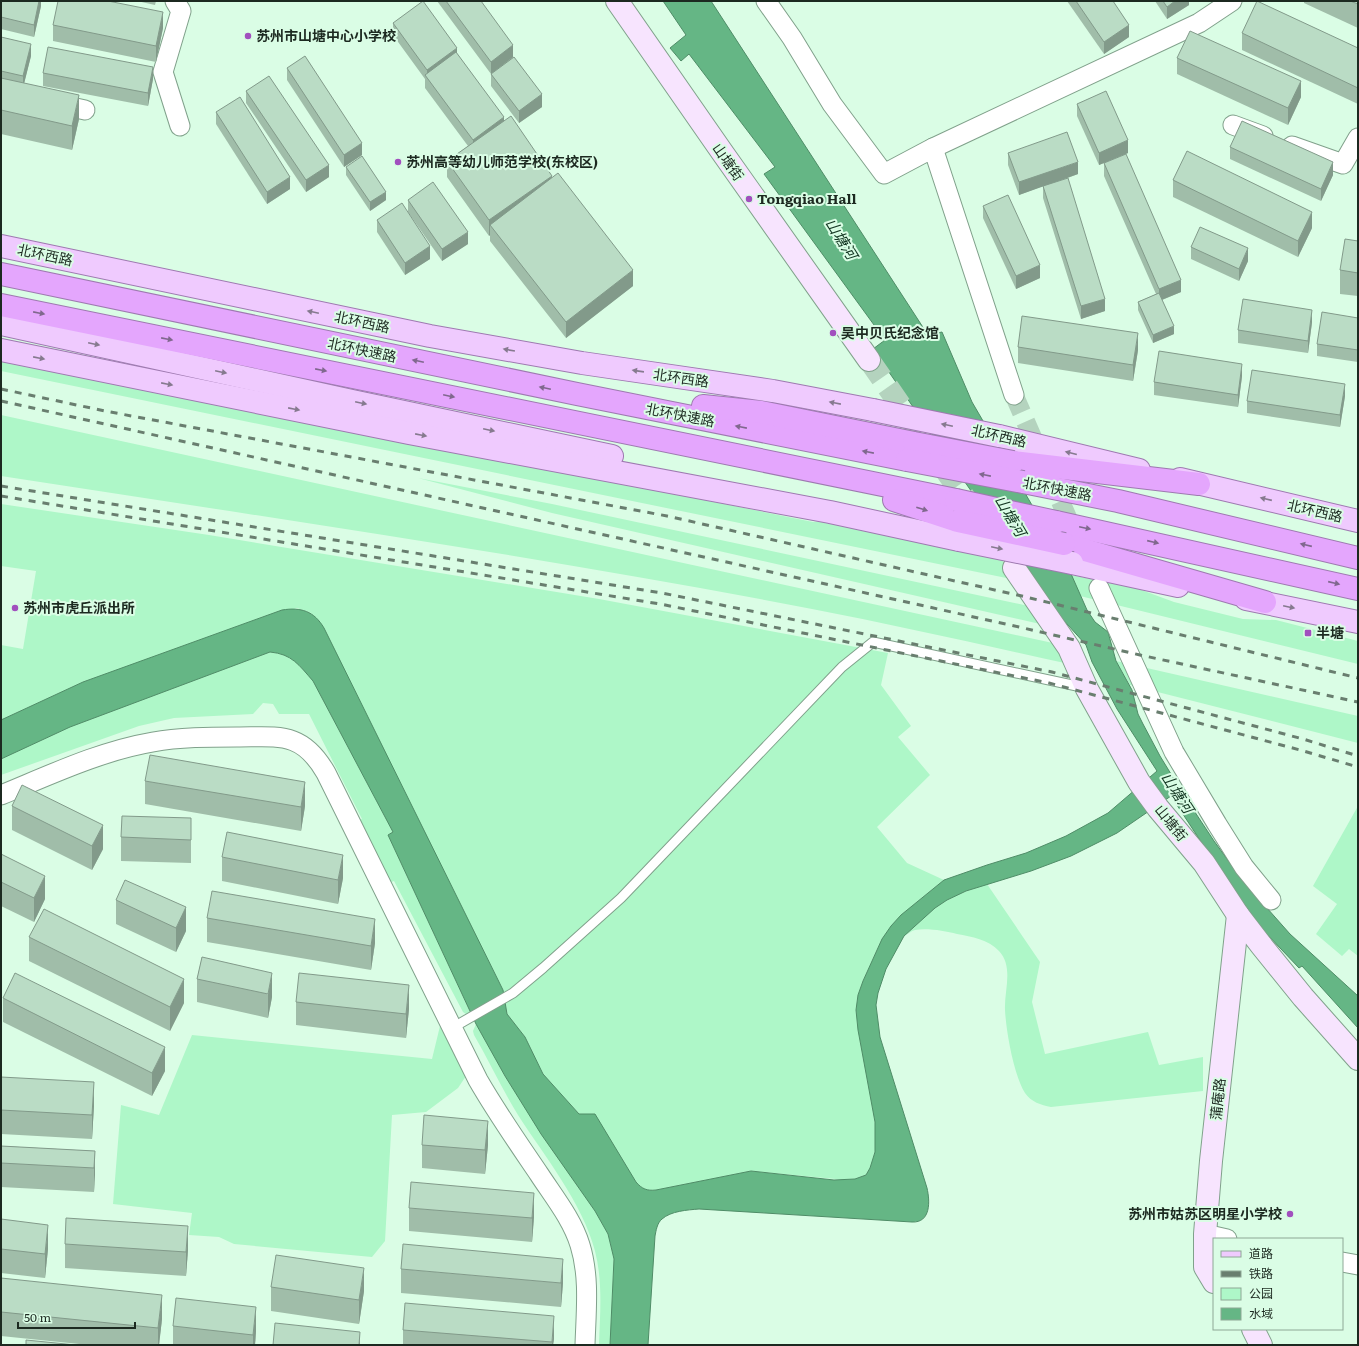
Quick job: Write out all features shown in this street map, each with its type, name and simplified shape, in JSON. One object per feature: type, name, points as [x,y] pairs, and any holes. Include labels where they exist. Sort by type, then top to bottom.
[{"type":"highway","name":"北环快速路","points":[[1,274],[577,394],[761,412],[1024,482],[1118,501],[1358,558]]},
{"type":"highway","name":"北环快速路","points":[[1,305],[806,470],[958,520]]},
{"type":"highway","points":[[910,451],[1199,484]]},
{"type":"highway","points":[[958,520],[1056,522],[1358,589]]},
{"type":"highway","points":[[958,520],[1068,554],[1265,602]]},
{"type":"main road","name":"北环西路","points":[[1,246],[430,336],[582,363],[773,391],[873,410],[999,436],[1358,521]]},
{"type":"main road","points":[[1,324],[598,453],[687,474],[830,512]]},
{"type":"main road","points":[[1,350],[401,431],[830,512],[958,520]]},
{"type":"main road","points":[[1265,602],[1358,622]]},
{"type":"street","points":[[175,1],[181,11],[163,72],[180,126]]},
{"type":"street","name":"山塘街","points":[[617,1],[869,360]]},
{"type":"street","points":[[766,1],[792,38],[832,104],[884,174],[933,148],[1199,23],[1232,1]]},
{"type":"street","points":[[39,100],[85,110]]},
{"type":"street","points":[[1232,125],[1343,164],[1358,138]]},
{"type":"street","points":[[933,148],[1014,395]]},
{"type":"street","name":"山塘街","points":[[1014,568],[1070,648],[1087,689],[1140,782],[1158,808],[1204,863],[1238,915],[1302,997],[1358,1059]]},
{"type":"street","points":[[1099,588],[1174,752],[1244,867],[1271,900]]},
{"type":"street","points":[[1,794],[98,757],[154,742],[223,737],[278,737],[286,738],[300,744],[313,754],[326,772],[484,1091],[560,1205],[572,1226],[580,1245],[584,1263],[587,1305],[585,1345]]},
{"type":"street","name":"蒲庵路","points":[[1213,1280],[1205,1267],[1206,1234],[1211,1161],[1238,915]]},
{"type":"street","points":[[1206,1234],[1222,1238]]},
{"type":"street","points":[[1343,1262],[1358,1265]]},
{"type":"street","points":[[1254,1330],[1261,1345]]},
{"type":"lane","points":[[452,1028],[506,997],[543,968],[621,898],[842,667],[873,642],[1087,689]]},
{"type":"green space","points":[[1,357],[813,522],[841,520],[999,556],[1016,580],[1,371]]},
{"type":"green space","points":[[1,415],[1062,645],[1074,665],[845,616],[610,572],[1,476]]},
{"type":"green space","points":[[418,478],[552,504],[1038,608],[1049,626],[552,513]]},
{"type":"green space","points":[[1,504],[209,535],[599,599],[888,653],[881,685],[911,726],[898,737],[930,775],[877,827],[907,863],[944,880],[916,903],[876,952],[858,995],[857,1018],[874,1111],[876,1137],[875,1152],[866,1175],[855,1179],[846,1180],[751,1171],[650,1191],[641,1188],[579,1114],[543,1074],[525,1037],[507,1014],[503,990],[311,613],[297,608],[83,682],[1,720],[1,645],[23,649],[36,571],[1,566]]},
{"type":"green space","points":[[1071,575],[1136,588],[1174,602],[1243,619],[1276,620],[1358,641],[1358,664],[1080,596]]},
{"type":"green space","points":[[270,652],[278,653],[290,658],[299,665],[313,681],[393,832],[388,835],[471,1014],[466,1014],[463,1012],[394,881],[385,884],[354,822],[362,819],[309,714],[279,714],[273,704],[263,703],[253,714],[174,718],[139,726],[1,775],[1,759],[70,727]]},
{"type":"green space","points":[[1116,661],[1358,716],[1358,743],[1130,685]]},
{"type":"green space","points":[[1358,806],[1358,956],[1349,949],[1342,956],[1316,934],[1337,904],[1313,886]]},
{"type":"green space","points":[[987,884],[1040,962],[1032,1002],[1045,1054],[1148,1032],[1159,1065],[1203,1057],[1203,1091],[1051,1107],[1036,1103],[1030,1099],[1025,1093],[1017,1076],[1009,1041],[1005,1010],[1007,972],[1004,957],[995,947],[985,941],[968,936],[925,929],[912,931],[904,936],[930,912],[947,900],[966,891]]},
{"type":"green space","points":[[476,1024],[505,1076],[595,1211],[608,1234],[614,1259],[610,1345],[599,1345],[599,1274],[598,1263],[589,1233],[562,1180],[518,1115],[501,1085],[474,1035],[473,1031]]},
{"type":"green space","points":[[440,1026],[466,1076],[458,1088],[426,1112],[392,1115],[385,1241],[372,1257],[234,1244],[219,1237],[189,1235],[192,1213],[113,1204],[121,1105],[159,1115],[192,1035],[432,1059]]},
{"type":"water","name":"山塘河","points":[[663,1],[711,1],[928,335],[942,332],[972,402],[1068,567],[1087,610],[1095,622],[1108,632],[1116,661],[1132,690],[1138,714],[1160,756],[1185,797],[1235,870],[1290,934],[1358,996],[1358,1028],[1302,966],[1299,968],[1263,930],[1238,898],[1171,796],[1117,833],[1071,856],[1031,871],[966,891],[947,900],[935,908],[904,936],[886,969],[878,993],[876,1005],[880,1037],[927,1188],[929,1205],[923,1219],[912,1222],[699,1209],[679,1211],[670,1214],[659,1223],[655,1236],[648,1345],[610,1345],[614,1259],[608,1234],[595,1211],[541,1134],[505,1076],[476,1024],[388,835],[393,832],[313,681],[299,665],[284,655],[270,652],[70,727],[1,759],[1,720],[83,682],[282,610],[295,609],[311,614],[324,628],[503,990],[507,1014],[525,1037],[543,1074],[579,1114],[595,1114],[636,1182],[645,1189],[656,1190],[751,1171],[834,1180],[855,1179],[866,1175],[875,1152],[875,1122],[858,1030],[856,1010],[858,995],[863,981],[882,939],[891,926],[901,915],[944,880],[1026,853],[1066,836],[1108,813],[1157,771],[1117,709],[1092,662],[1086,645],[1030,583],[1023,566],[873,349],[885,340],[764,174],[775,167],[689,54],[681,61],[670,48],[686,35]]},
{"type":"building","points":[[1,1],[39,1],[34,25],[1,17]]},
{"type":"building","points":[[58,1],[108,1],[163,12],[156,46],[53,25]]},
{"type":"building","points":[[423,1],[457,48],[427,70],[393,23]]},
{"type":"building","points":[[446,1],[481,1],[513,45],[491,62]]},
{"type":"building","points":[[1076,1],[1113,1],[1129,25],[1104,42]]},
{"type":"building","points":[[1163,1],[1175,1],[1167,7]]},
{"type":"building","points":[[1257,1],[1358,48],[1358,88],[1242,33]]},
{"type":"building","points":[[1350,1],[1358,1],[1358,4]]},
{"type":"building","points":[[1190,31],[1301,81],[1288,108],[1177,58]]},
{"type":"building","points":[[1,37],[31,44],[23,76],[1,71]]},
{"type":"building","points":[[48,47],[153,67],[148,93],[43,73]]},
{"type":"building","points":[[456,52],[504,117],[473,140],[425,75]]},
{"type":"building","points":[[305,56],[362,143],[344,155],[287,68]]},
{"type":"building","points":[[514,57],[542,94],[519,111],[491,74]]},
{"type":"building","points":[[269,76],[329,165],[306,180],[246,91]]},
{"type":"building","points":[[1,78],[79,95],[72,126],[1,110]]},
{"type":"building","points":[[1106,91],[1128,140],[1099,153],[1077,104]]},
{"type":"building","points":[[240,97],[290,177],[267,192],[216,112]]},
{"type":"building","points":[[511,116],[552,176],[489,220],[447,161]]},
{"type":"building","points":[[1242,121],[1333,162],[1321,189],[1230,147]]},
{"type":"building","points":[[1067,132],[1078,162],[1019,182],[1008,153]]},
{"type":"building","points":[[1187,151],[1312,212],[1298,241],[1173,180]]},
{"type":"building","points":[[1126,154],[1181,280],[1159,289],[1104,163]]},
{"type":"building","points":[[362,156],[386,192],[370,202],[346,167]]},
{"type":"building","points":[[558,173],[633,270],[566,322],[490,225]]},
{"type":"building","points":[[1068,178],[1105,299],[1081,306],[1043,186]]},
{"type":"building","points":[[433,182],[468,232],[442,249],[408,200]]},
{"type":"building","points":[[1008,195],[1040,265],[1016,276],[983,206]]},
{"type":"building","points":[[402,203],[430,246],[405,263],[377,220]]},
{"type":"building","points":[[1200,227],[1248,248],[1239,269],[1191,247]]},
{"type":"building","points":[[1345,239],[1358,241],[1358,273],[1340,270]]},
{"type":"building","points":[[1159,293],[1174,326],[1153,335],[1138,302]]},
{"type":"building","points":[[1243,299],[1312,310],[1308,341],[1238,330]]},
{"type":"building","points":[[1322,312],[1358,318],[1358,350],[1317,344]]},
{"type":"building","points":[[1022,316],[1138,333],[1133,365],[1018,347]]},
{"type":"building","points":[[1159,351],[1242,364],[1238,395],[1154,382]]},
{"type":"building","points":[[1252,370],[1345,384],[1340,415],[1247,401]]},
{"type":"building","points":[[150,755],[305,782],[301,807],[145,781]]},
{"type":"building","points":[[22,785],[103,825],[92,846],[12,806]]},
{"type":"building","points":[[122,816],[191,818],[191,840],[121,837]]},
{"type":"building","points":[[227,832],[343,855],[338,880],[222,857]]},
{"type":"building","points":[[1,854],[45,876],[34,898],[1,882]]},
{"type":"building","points":[[125,880],[186,907],[176,928],[116,900]]},
{"type":"building","points":[[212,891],[375,919],[371,946],[207,918]]},
{"type":"building","points":[[44,909],[184,979],[170,1007],[29,937]]},
{"type":"building","points":[[202,957],[272,973],[268,994],[197,979]]},
{"type":"building","points":[[15,973],[165,1047],[152,1073],[3,998]]},
{"type":"building","points":[[299,973],[409,985],[406,1014],[296,1002]]},
{"type":"building","points":[[1,1077],[94,1082],[92,1115],[1,1110]]},
{"type":"building","points":[[424,1115],[488,1121],[485,1150],[422,1145]]},
{"type":"building","points":[[1,1146],[95,1151],[94,1168],[1,1163]]},
{"type":"building","points":[[411,1182],[534,1193],[532,1218],[409,1208]]},
{"type":"building","points":[[66,1218],[188,1226],[186,1252],[65,1244]]},
{"type":"building","points":[[1,1219],[48,1225],[45,1254],[1,1249]]},
{"type":"building","points":[[403,1244],[563,1259],[561,1283],[401,1269]]},
{"type":"building","points":[[276,1255],[364,1268],[359,1300],[271,1287]]},
{"type":"building","points":[[1,1278],[162,1295],[158,1328],[1,1312]]},
{"type":"building","points":[[176,1298],[256,1307],[253,1335],[173,1326]]},
{"type":"building","points":[[405,1303],[554,1316],[552,1342],[403,1330]]},
{"type":"building","points":[[275,1323],[360,1332],[359,1345],[273,1345]]},
{"type":"building","points":[[26,1340],[76,1345],[26,1345]]},
{"type":"tunnel","points":[[869,360],[976,514]]},
{"type":"tunnel","points":[[1014,395],[1076,537]]},
{"type":"railway","points":[[1,389],[105,411],[667,516],[1026,597],[1358,678]]},
{"type":"railway","points":[[1,401],[1140,655],[1358,702]]},
{"type":"railway","points":[[1,486],[662,593],[1052,672],[1303,739],[1358,756]]},
{"type":"railway","points":[[1,496],[660,604],[1049,683],[1358,767]]},
{"type":"place","name":"苏州市山塘中心小学校","points":[[248,36]]},
{"type":"place","name":"苏州高等幼儿师范学校(东校区)","points":[[398,162]]},
{"type":"place","name":"Tongqiao Hall","points":[[749,199]]},
{"type":"place","name":"吴中贝氏纪念馆","points":[[833,333]]},
{"type":"place","name":"苏州市虎丘派出所","points":[[15,608]]},
{"type":"place","name":"半塘","points":[[1308,633]]},
{"type":"place","name":"苏州市姑苏区明星小学校","points":[[1290,1214]]}]
